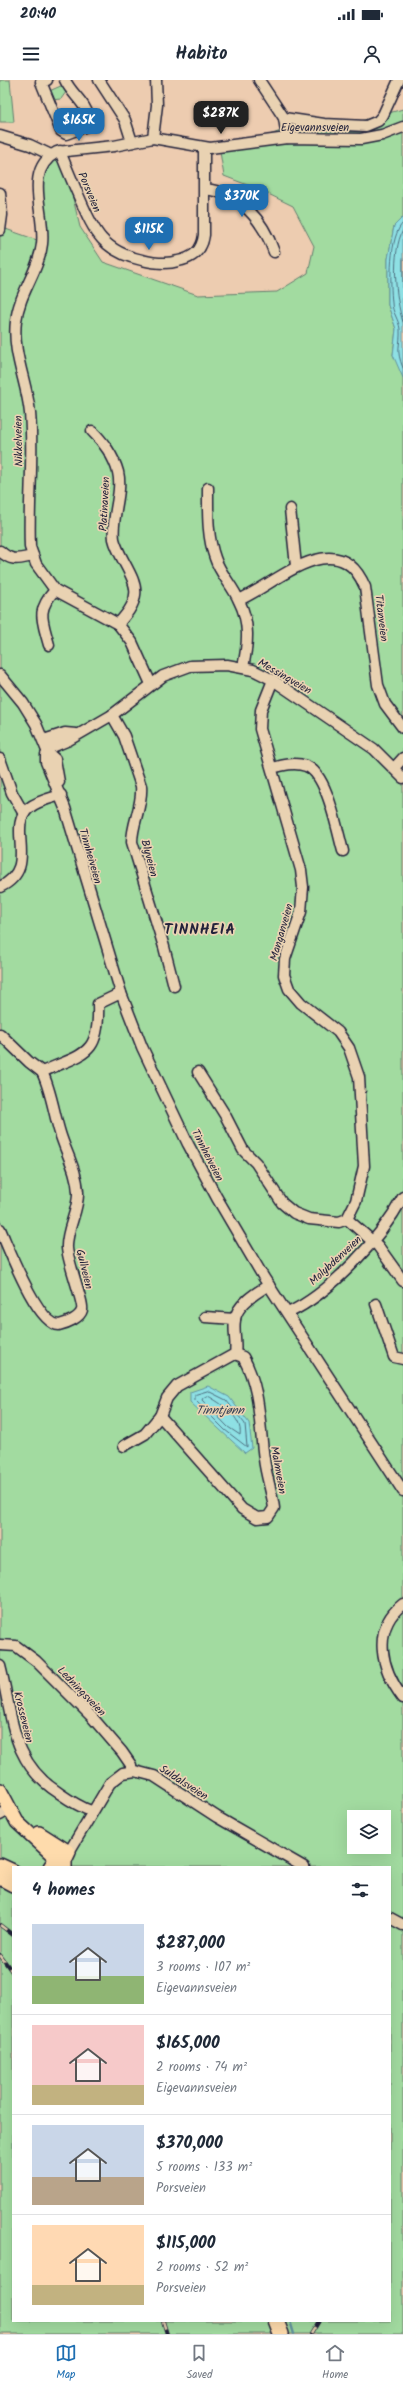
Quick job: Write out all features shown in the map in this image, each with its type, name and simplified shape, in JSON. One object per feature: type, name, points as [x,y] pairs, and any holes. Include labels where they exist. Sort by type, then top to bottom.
[{"type":"highway","points":[[0,1866],[12,1872]]},
{"type":"highway","points":[[0,1877],[12,1883]]},
{"type":"highway","points":[[276,2322],[280,2334]]},
{"type":"main road","points":[[0,1790],[5,1812],[63,1859]]},
{"type":"street","points":[[48,80],[41,82],[62,131],[66,134],[87,126],[90,120],[81,99],[70,88],[65,80]]},
{"type":"street","points":[[99,80],[125,120],[132,142]]},
{"type":"street","points":[[153,138],[157,105],[156,80]]},
{"type":"street","points":[[259,80],[284,118],[287,138]]},
{"type":"street","points":[[284,118],[324,124],[366,126],[378,121],[383,115],[399,80]]},
{"type":"street","name":"Eigevannsveien","points":[[55,153],[114,146],[153,138],[167,139],[204,148],[287,138],[361,139],[382,135],[403,127]]},
{"type":"street","points":[[0,136],[55,153]]},
{"type":"street","name":"Porsveien","points":[[55,153],[95,231],[114,250],[135,259],[168,263],[194,255],[203,242],[205,189],[204,148]]},
{"type":"street","name":"Nikkelveien","points":[[55,153],[42,165],[37,177],[42,244],[37,264],[19,307],[16,323],[18,360],[30,416],[30,539],[33,556],[40,570],[55,590],[118,624],[132,642],[151,684]]},
{"type":"street","points":[[205,189],[230,196],[246,206],[265,230],[274,252]]},
{"type":"street","points":[[0,193],[2,215],[0,230]]},
{"type":"street","name":"Platinaveien","points":[[92,431],[108,452],[118,472],[119,481],[114,519],[114,539],[120,558],[135,585],[133,602],[118,624]]},
{"type":"street","points":[[208,488],[208,519],[213,551],[220,570],[239,600],[248,632],[243,667]]},
{"type":"street","points":[[290,509],[296,566]]},
{"type":"street","points":[[0,551],[7,558],[14,559],[33,556]]},
{"type":"street","name":"Titanveien","points":[[239,600],[296,566],[318,558],[334,559],[351,567],[362,579],[367,597],[378,685],[385,704],[403,728]]},
{"type":"street","points":[[49,645],[41,610],[45,601],[55,590]]},
{"type":"street","name":"Messingveien","points":[[46,747],[68,740],[76,734],[112,715],[163,676],[185,667],[212,664],[243,667],[273,680],[366,744],[394,768],[403,778]]},
{"type":"street","name":"Tinnheiveien","points":[[0,675],[23,702],[46,747],[46,762],[61,796],[121,993],[142,1047],[188,1144],[226,1216],[268,1285],[288,1313],[403,1491]]},
{"type":"street","name":"Manganveien","points":[[273,680],[261,710],[260,729],[303,880],[301,912],[285,959],[284,975],[289,989],[300,1003],[338,1032],[349,1048],[359,1077],[364,1166],[356,1201],[347,1219]]},
{"type":"street","name":"Blyveien","points":[[112,715],[124,736],[141,786],[142,795],[132,833],[132,842],[164,946],[174,986]]},
{"type":"street","points":[[394,768],[403,758]]},
{"type":"street","points":[[0,759],[12,793],[24,814]]},
{"type":"street","points":[[272,768],[300,764],[312,769],[318,776],[328,799],[343,850]]},
{"type":"street","points":[[0,887],[14,877],[19,869],[21,860],[20,832],[24,814],[34,805],[61,796]]},
{"type":"street","points":[[0,1034],[29,1062],[42,1072],[76,1058],[86,1052],[95,1036],[98,1004],[121,993]]},
{"type":"street","name":"Gullveien","points":[[0,1229],[30,1294],[48,1321],[59,1325],[77,1317],[81,1312],[82,1304],[73,1280],[67,1249],[67,1239],[77,1203],[78,1192],[73,1171],[42,1072]]},
{"type":"street","points":[[198,1072],[225,1115],[243,1150],[256,1163],[282,1203],[294,1213],[309,1219],[339,1222],[347,1219],[373,1241],[403,1281]]},
{"type":"street","name":"Molybdenveien","points":[[288,1313],[302,1305],[319,1292],[349,1266],[373,1241],[403,1197]]},
{"type":"street","points":[[124,1446],[145,1434],[160,1416],[167,1398],[177,1386],[235,1354],[235,1319],[244,1304],[268,1285]]},
{"type":"street","points":[[376,1304],[394,1357],[403,1359]]},
{"type":"street","points":[[205,1317],[235,1319]]},
{"type":"street","name":"Malmveien","points":[[160,1416],[242,1509],[257,1518],[268,1516],[274,1508],[264,1460],[258,1400],[247,1364],[243,1357],[235,1354]]},
{"type":"street","points":[[403,1604],[388,1619],[382,1642],[386,1666],[403,1698]]},
{"type":"street","name":"Ledningsveien","points":[[0,1645],[16,1646],[36,1661],[91,1716],[122,1752],[131,1765],[131,1771]]},
{"type":"street","name":"Krosseveien","points":[[0,1666],[14,1732],[24,1758],[45,1784],[90,1813]]},
{"type":"street","points":[[63,1859],[90,1813],[110,1783],[118,1776],[131,1771]]},
{"type":"street","name":"Suldalsveien","points":[[131,1771],[143,1772],[154,1776],[217,1817],[302,1866]]},
{"type":"street","points":[[391,1919],[403,1925]]},
{"type":"green space","points":[[0,80],[10,80],[14,122],[0,122]]},
{"type":"green space","points":[[63,85],[66,92],[61,99],[51,100],[47,92]]},
{"type":"green space","points":[[403,109],[403,217],[394,226],[388,259],[388,305],[396,329],[393,355],[403,365],[403,2334],[0,2334],[0,227],[37,240],[41,231],[36,187],[44,159],[56,158],[69,182],[80,227],[103,262],[198,295],[277,292],[308,273],[314,246],[293,206],[258,189],[224,176],[220,152],[307,122],[353,123]]},
{"type":"water","points":[[403,217],[403,378],[393,355],[396,329],[388,305],[388,259],[394,226]]},
{"type":"water","name":"Tinntjønn","points":[[208,1386],[229,1397],[249,1423],[252,1448],[245,1453],[190,1402],[190,1392]]},
{"type":"waterway","points":[[290,2322],[294,2334]]},
{"type":"railway","points":[[0,1925],[12,1934]]},
{"type":"railway","points":[[0,1955],[12,1972]]},
{"type":"railway","points":[[163,2322],[167,2334]]},
{"type":"railway","points":[[311,2334],[318,2322]]},
{"type":"district","name":"TINNHEIA","points":[[200,929]]}]
